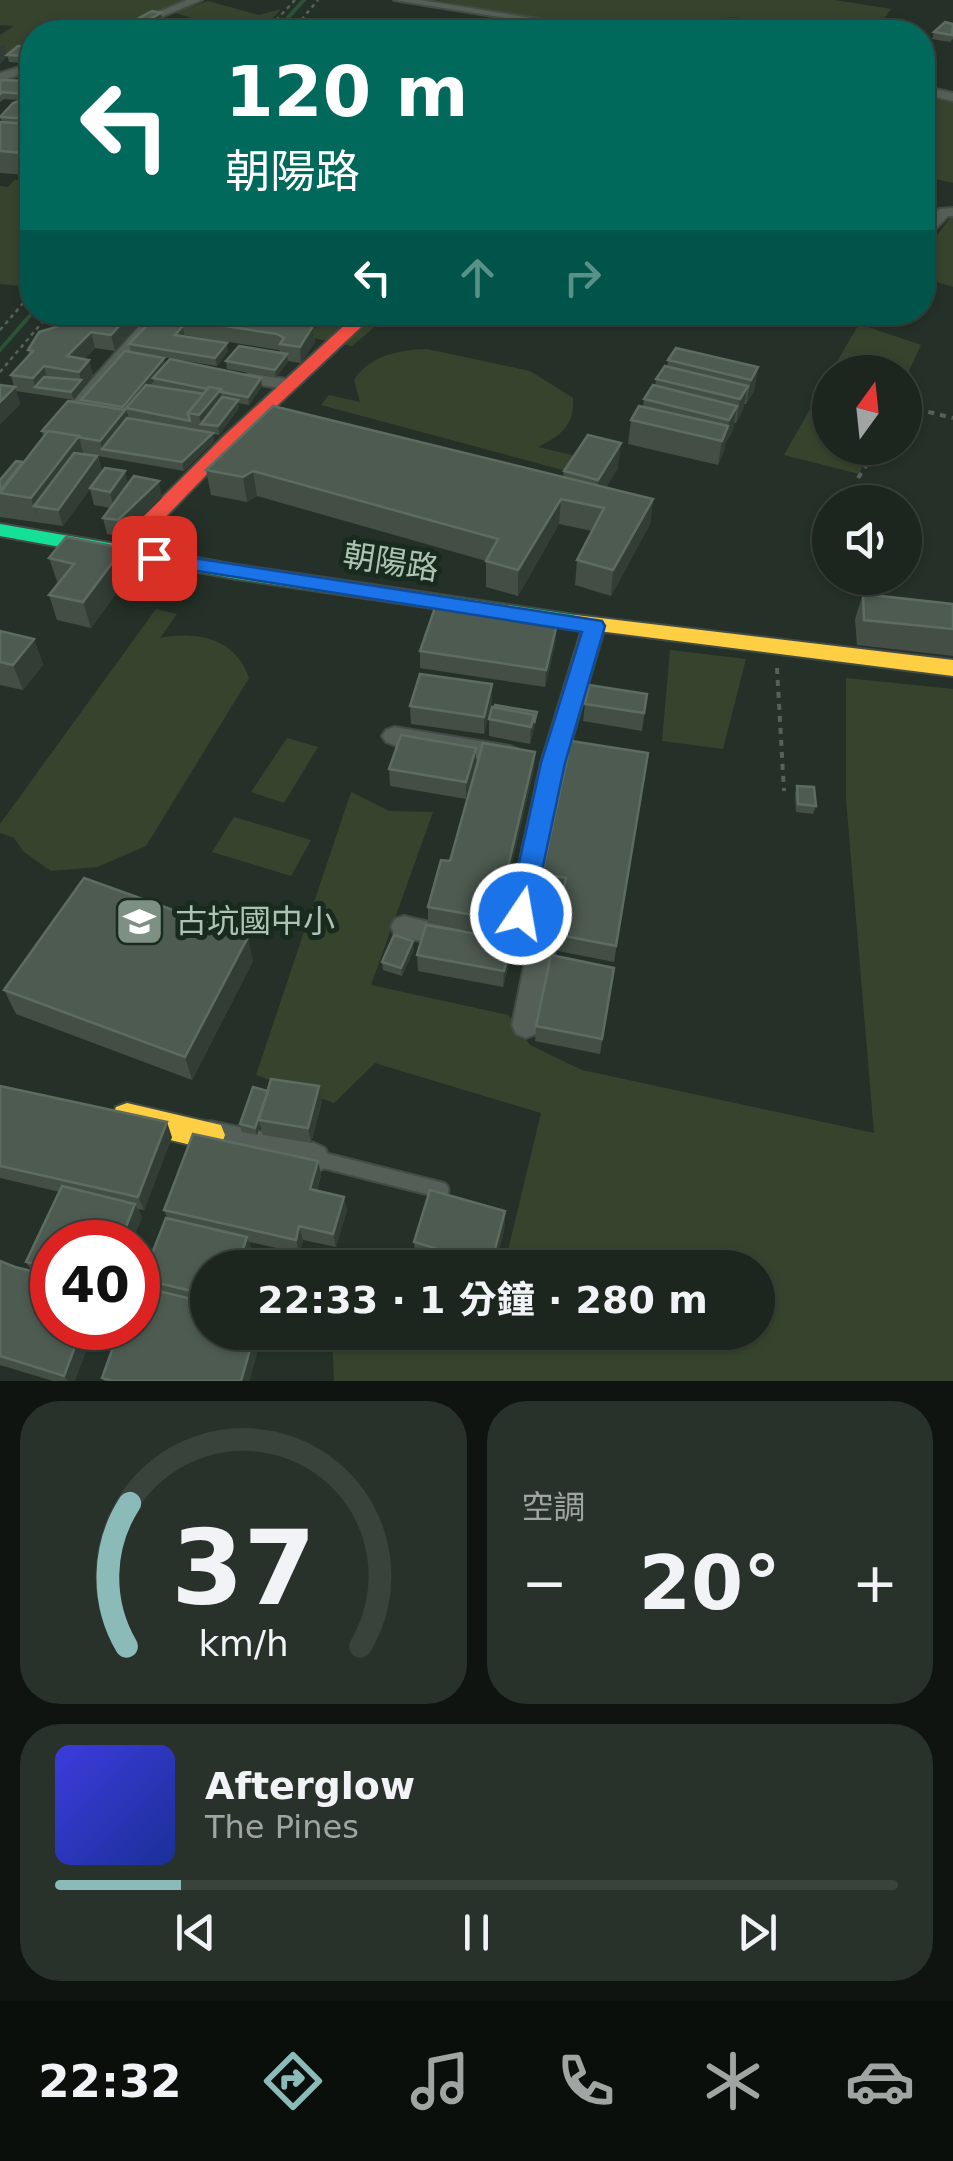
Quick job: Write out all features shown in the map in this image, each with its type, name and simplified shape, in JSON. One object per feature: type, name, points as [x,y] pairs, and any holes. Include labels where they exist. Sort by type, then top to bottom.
[{"type":"street","points":[[146,20],[197,0]]},
{"type":"street","points":[[400,0],[532,20]]},
{"type":"street","points":[[48,440],[81,414],[132,357],[153,325]]},
{"type":"street","points":[[119,553],[221,439],[290,386],[355,325]]},
{"type":"street","name":"朝陽路","points":[[0,530],[119,553],[594,626],[953,668]]},
{"type":"street","points":[[404,928],[484,944],[531,942],[548,928],[544,918],[521,914],[553,763],[594,626]]},
{"type":"street","points":[[394,736],[553,763]]},
{"type":"street","points":[[526,1025],[531,942]]},
{"type":"street","points":[[96,1111],[314,1158]]},
{"type":"street","points":[[185,1205],[210,1135]]},
{"type":"lane","points":[[234,375],[290,386]]},
{"type":"lane","points":[[314,1158],[441,1190]]},
{"type":"path","points":[[276,20],[294,0]]},
{"type":"path","points":[[301,20],[318,0]]},
{"type":"path","points":[[0,330],[20,308]]},
{"type":"path","points":[[0,372],[40,325]]},
{"type":"path","points":[[922,410],[953,418]]},
{"type":"path","points":[[858,478],[867,465]]},
{"type":"path","points":[[776,648],[784,791]]},
{"type":"green space","points":[[0,0],[188,0],[137,20],[20,20],[20,63],[10,62],[14,56],[0,53],[0,35],[14,26],[0,25]]},
{"type":"green space","points":[[437,0],[835,0],[891,9],[883,20],[540,20]]},
{"type":"green space","points":[[208,1],[259,15],[281,9],[271,20],[198,20],[173,12]]},
{"type":"green space","points":[[935,97],[953,101],[953,183],[935,179]]},
{"type":"green space","points":[[15,179],[20,181],[20,286],[0,284],[0,186],[8,187]]},
{"type":"green space","points":[[953,218],[953,287],[935,281],[935,238]]},
{"type":"green space","points":[[251,325],[377,325],[352,346]]},
{"type":"green space","points":[[858,325],[921,345],[916,355],[841,355]]},
{"type":"green space","points":[[427,349],[530,371],[573,398],[569,423],[538,447],[576,456],[570,472],[321,405],[329,395],[360,402],[354,380],[368,365],[396,353]]},
{"type":"green space","points":[[812,406],[812,462],[784,455]]},
{"type":"green space","points":[[823,465],[864,465],[859,474]]},
{"type":"green space","points":[[156,609],[177,614],[160,638],[188,636],[214,640],[235,654],[249,678],[146,846],[97,867],[51,871],[24,852],[14,838],[0,833],[0,824]]},
{"type":"green space","points":[[670,650],[746,659],[723,749],[662,741]]},
{"type":"green space","points":[[846,678],[953,689],[953,1381],[334,1381],[333,1350],[775,1350],[775,1250],[508,1250],[541,1113],[375,1063],[334,1103],[256,1075],[351,792],[389,811],[433,812],[371,985],[508,1015],[530,1045],[582,1070],[874,1133],[846,799]]},
{"type":"green space","points":[[287,738],[318,747],[284,803],[251,792]]},
{"type":"green space","points":[[234,817],[311,840],[291,876],[212,852]]},
{"type":"building","points":[[152,11],[161,13],[148,20],[139,18]]},
{"type":"building","points":[[945,22],[953,24],[952,35],[935,31]]},
{"type":"building","points":[[18,46],[20,46],[20,56],[7,55]]},
{"type":"building","points":[[0,80],[20,81],[20,94],[0,94]]},
{"type":"building","points":[[20,100],[20,118],[0,117]]},
{"type":"building","points":[[0,122],[20,123],[20,153],[0,151]]},
{"type":"building","points":[[120,325],[111,335],[91,332],[67,356],[89,360],[79,372],[44,366],[33,378],[11,375],[33,351],[28,350],[39,332],[59,326]]},
{"type":"building","points":[[147,325],[183,325],[175,335],[227,343],[215,358],[129,344]]},
{"type":"building","points":[[219,325],[313,326],[300,347],[280,344],[284,338]]},
{"type":"building","points":[[239,346],[287,354],[275,370],[226,361]]},
{"type":"building","points":[[676,348],[758,367],[751,380],[668,360]]},
{"type":"building","points":[[125,351],[164,358],[123,407],[81,400]]},
{"type":"building","points":[[170,359],[261,378],[248,397],[153,378]]},
{"type":"building","points":[[665,366],[748,386],[740,399],[656,379]]},
{"type":"building","points":[[44,377],[81,380],[71,392],[35,387]]},
{"type":"building","points":[[0,385],[15,387],[0,402]]},
{"type":"building","points":[[146,385],[204,394],[188,413],[190,421],[126,408]]},
{"type":"building","points":[[653,385],[737,406],[729,420],[644,399]]},
{"type":"building","points":[[209,387],[221,389],[199,415],[188,413]]},
{"type":"building","points":[[222,397],[238,400],[218,426],[201,424]]},
{"type":"building","points":[[68,401],[125,410],[100,441],[42,431]]},
{"type":"building","points":[[273,406],[653,499],[613,570],[577,560],[604,508],[561,499],[518,570],[486,561],[498,539],[253,471],[243,477],[206,470]]},
{"type":"building","points":[[639,406],[728,426],[722,441],[631,420]]},
{"type":"building","points":[[127,418],[213,433],[182,462],[102,449]]},
{"type":"building","points":[[48,431],[79,436],[31,498],[0,493]]},
{"type":"building","points":[[588,435],[621,443],[598,480],[564,471]]},
{"type":"building","points":[[74,453],[97,456],[58,510],[34,506]]},
{"type":"building","points":[[16,461],[23,462],[0,491],[0,480]]},
{"type":"building","points":[[105,468],[125,471],[110,492],[90,488]]},
{"type":"building","points":[[134,476],[159,481],[118,520],[103,518]]},
{"type":"building","points":[[66,537],[123,548],[83,602],[49,595],[74,564],[49,558]]},
{"type":"building","points":[[863,595],[953,604],[953,629],[864,620]]},
{"type":"building","points":[[437,602],[544,618],[556,628],[546,670],[420,651]]},
{"type":"building","points":[[0,631],[34,639],[13,665],[0,662]]},
{"type":"building","points":[[420,674],[492,684],[484,717],[410,706]]},
{"type":"building","points":[[589,685],[647,694],[644,713],[585,704]]},
{"type":"building","points":[[495,705],[537,712],[534,723],[534,715],[494,708]]},
{"type":"building","points":[[492,707],[534,715],[531,727],[489,719]]},
{"type":"building","points":[[401,735],[476,748],[466,782],[389,769]]},
{"type":"building","points":[[571,741],[648,753],[616,946],[554,934],[566,878],[542,874]]},
{"type":"building","points":[[483,743],[535,752],[507,871],[496,869],[485,917],[428,907],[441,860],[450,861]]},
{"type":"building","points":[[797,786],[814,787],[816,806],[798,804]]},
{"type":"building","points":[[84,878],[248,937],[185,1057],[4,990]]},
{"type":"building","points":[[426,925],[512,940],[504,971],[417,955]]},
{"type":"building","points":[[394,935],[413,941],[401,968],[382,962]]},
{"type":"building","points":[[551,955],[614,968],[602,1039],[536,1026]]},
{"type":"building","points":[[271,1079],[319,1086],[308,1128],[259,1120]]},
{"type":"building","points":[[0,1086],[167,1122],[138,1197],[0,1166]]},
{"type":"building","points":[[253,1087],[268,1091],[255,1128],[240,1124]]},
{"type":"building","points":[[193,1134],[318,1161],[310,1189],[344,1197],[333,1234],[299,1226],[296,1240],[164,1210]]},
{"type":"building","points":[[62,1186],[135,1204],[129,1220],[46,1220]]},
{"type":"building","points":[[430,1190],[505,1211],[495,1250],[441,1250],[414,1242]]},
{"type":"building","points":[[166,1218],[247,1237],[243,1250],[190,1250],[190,1291],[160,1283],[160,1233]]},
{"type":"building","points":[[0,1261],[30,1271],[30,1350],[74,1350],[64,1376],[0,1356]]},
{"type":"building","points":[[160,1291],[190,1299],[190,1350],[250,1350],[241,1381],[102,1378],[112,1350],[160,1350]]},
{"type":"waterway","points":[[286,20],[304,0]]},
{"type":"waterway","points":[[0,350],[22,325]]},
{"type":"traffic: fast","points":[[0,530],[237,572],[575,622]]},
{"type":"traffic: fast","points":[[521,915],[553,763],[594,626]]},
{"type":"traffic: slow","points":[[575,622],[953,668]]},
{"type":"traffic: slow","points":[[127,1117],[210,1135],[195,1178]]},
{"type":"traffic: jam","points":[[119,553],[230,440],[355,325]]},
{"type":"place","name":"古坑國中小","points":[[140,921]]},
{"type":"route","points":[[154,558],[594,626],[553,763],[521,914]]}]
